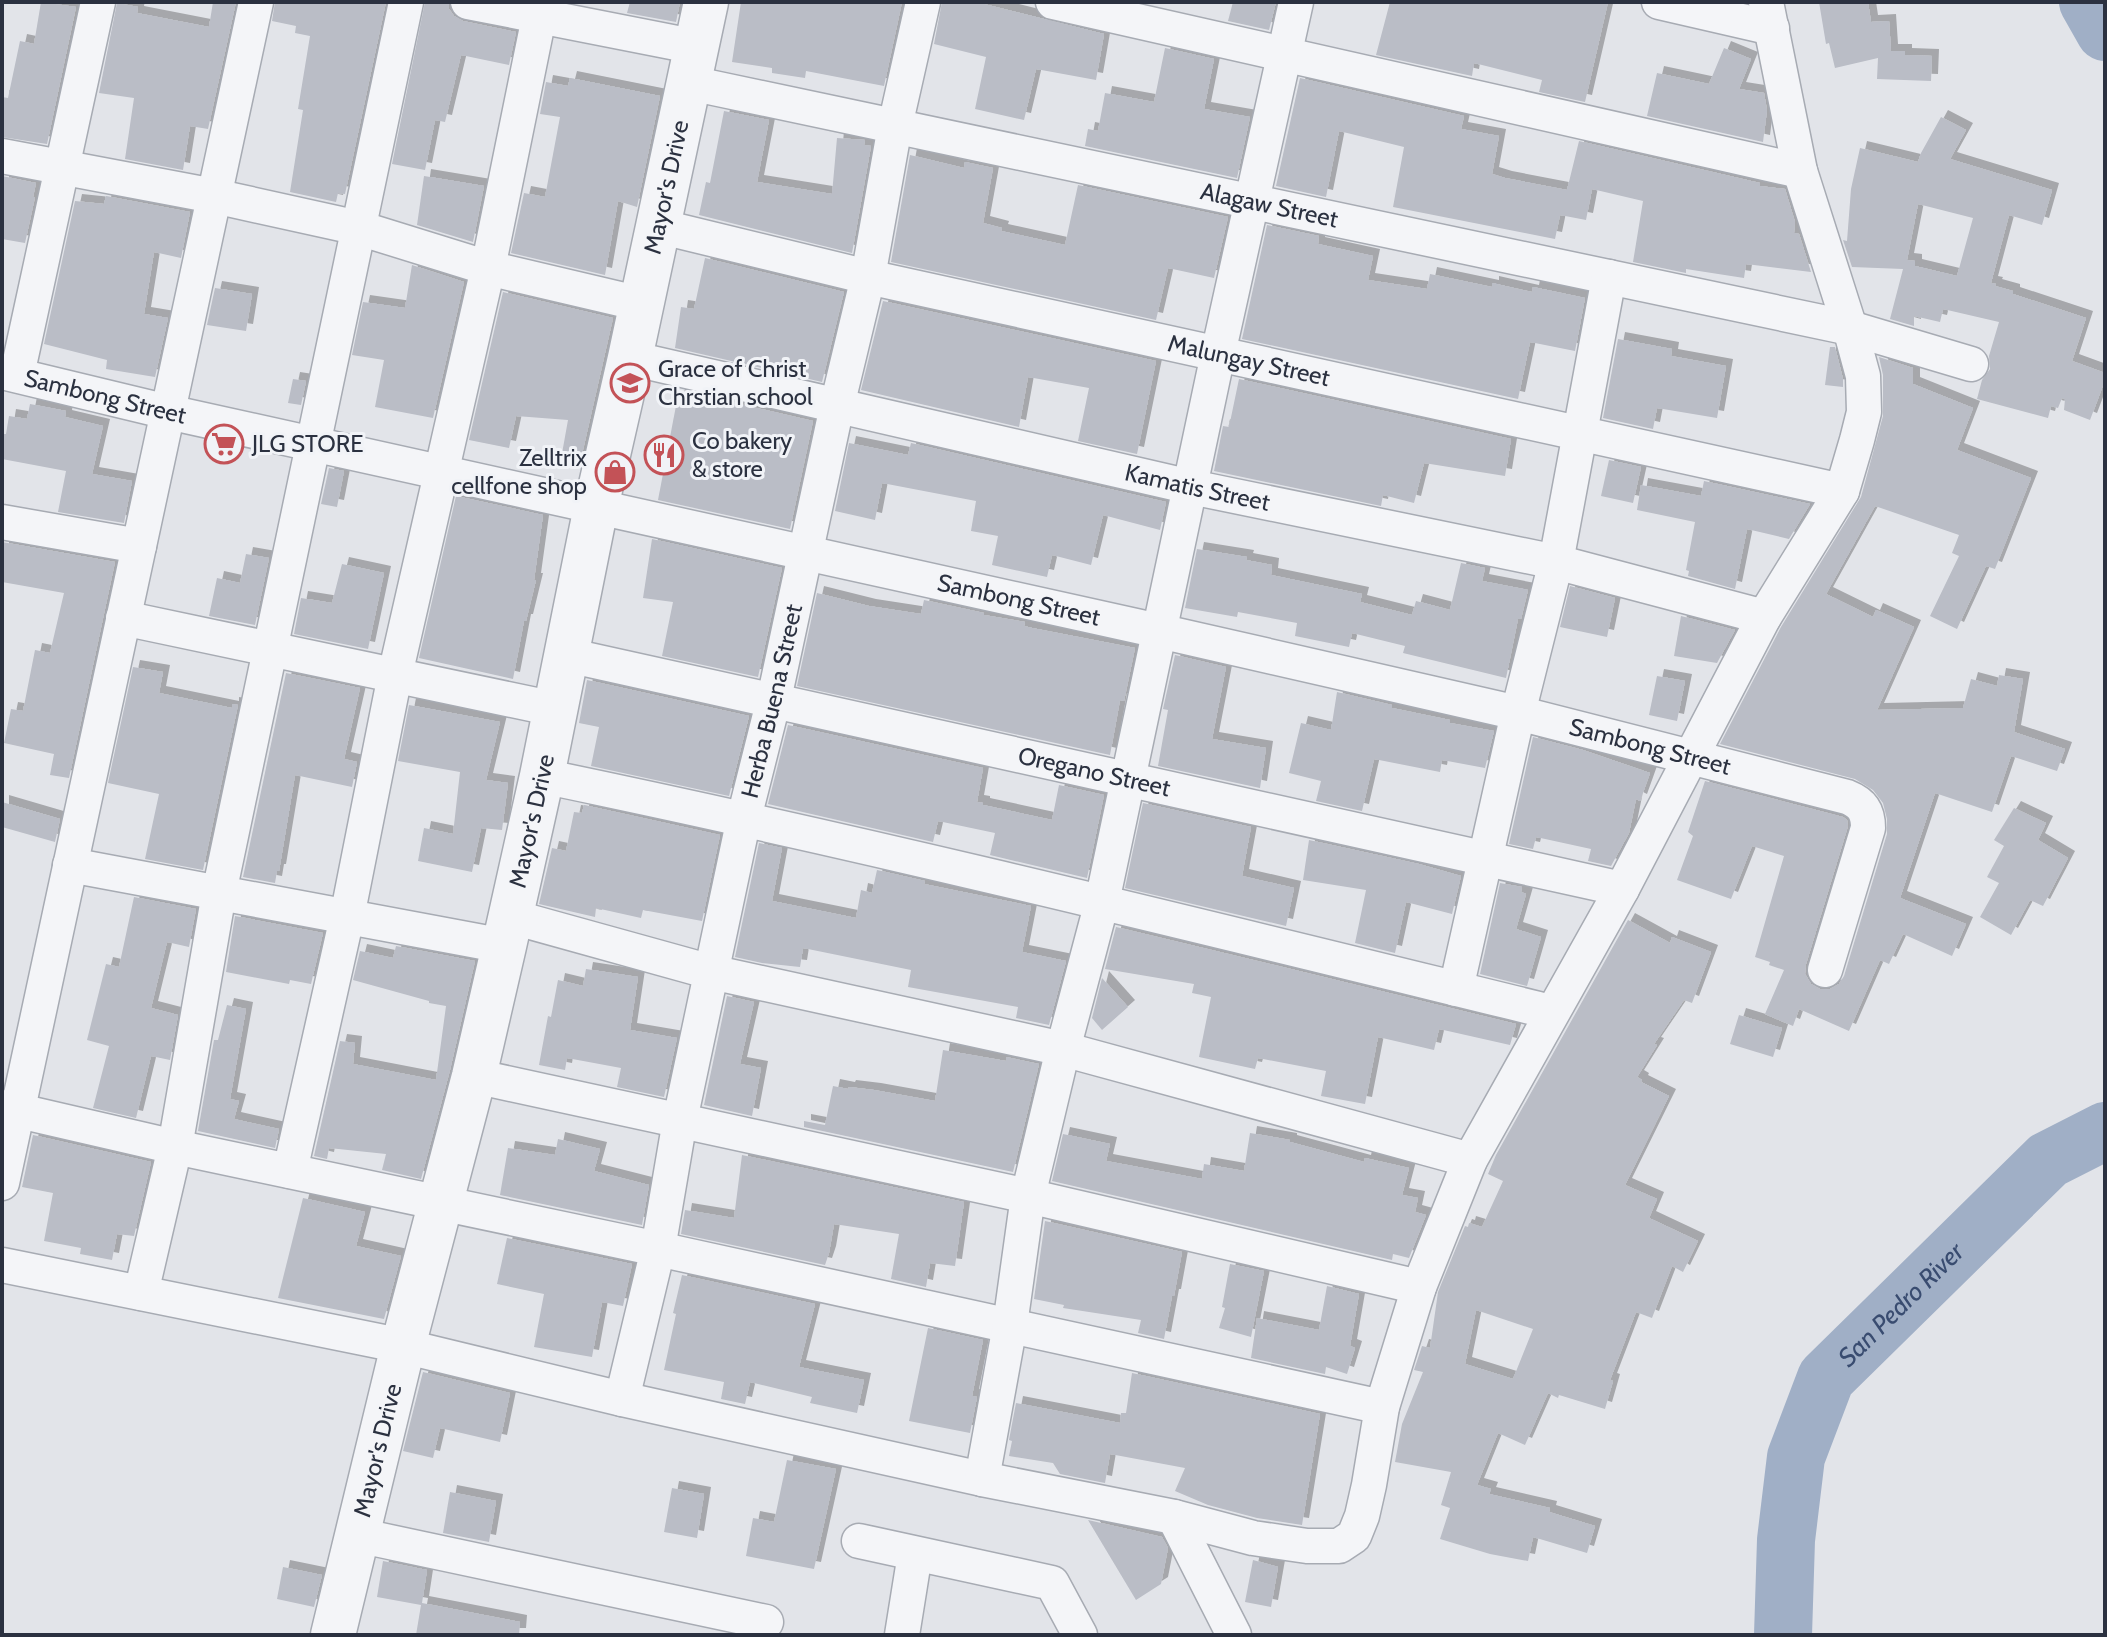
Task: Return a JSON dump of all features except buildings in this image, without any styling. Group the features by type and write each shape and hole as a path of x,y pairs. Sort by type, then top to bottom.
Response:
{"street":[{"path":"10,373 62,167 98,2"},
{"path":"2,1183 10,1109 70,865 256,2"},
{"path":"141,1293 175,1147 219,893 406,2"},
{"name":"Alagaw Street","path":"468,2 541,9 694,65 895,126 1850,328 1971,364"},
{"name":"Mayor's Drive","path":"333,1635 403,1346 474,1076 542,776 596,507 706,2"},
{"name":"Herba Buena Street","path":"622,1399 658,1249 680,1120 744,818 774,699 868,277 895,126 923,2"},
{"path":"1053,2 1800,171"},
{"path":"982,1479 1010,1325 1028,1196 1102,902 1296,2"},
{"path":"2,1265 403,1346 622,1399 982,1479 1174,1517 1253,1538 1307,1546 1339,1546 1354,1536 1362,1516 1382,1407 1419,1287 1470,1160 1622,889 1764,617 1842,491 1864,412 1863,376 1800,171 1769,15 1659,2"},
{"path":"290,1171 347,917 395,675 488,268 541,9"},
{"path":"2,156 214,196 359,228 488,268 641,304"},
{"name":"Malungay Street","path":"658,226 868,277 1842,491"},
{"path":"1456,989 1518,713 1556,562 1609,277"},
{"name":"Kamatis Street","path":"630,358 1191,487 1556,562 1764,617"},
{"name":"Sambong Street","path":"10,373 168,412 1518,713 1847,797 1864,808 1868,828 1825,970"},
{"path":"2,522 139,546"},
{"path":"123,618 555,709"},
{"name":"Oregano Street","path":"567,655 1622,889"},
{"path":"542,776 744,818 1551,1012"},
{"path":"70,865 347,917 507,931 711,972 1063,1049 1470,1160"},
{"path":"474,1076 1028,1196 1419,1287"},
{"path":"10,1109 1382,1407"},
{"path":"1174,1517 1234,1635"},
{"path":"357,1535 766,1622"},
{"path":"859,1541 1052,1583 1080,1635"},
{"path":"902,1635 915,1554"}],"waterway":[{"name":"San Pedro River","path":"2088,2 2105,32"},
{"name":"San Pedro River","path":"1783,1635 1786,1540 1796,1457 1826,1378 2048,1160 2105,1131"}],"place":[{"name":"Grace of Christ Chrstian school","path":"630,383"},
{"name":"JLG STORE","path":"224,444"},
{"name":"Co bakery & store","path":"664,455"},
{"name":"Zelltrix cellfone shop","path":"615,472"}]}
